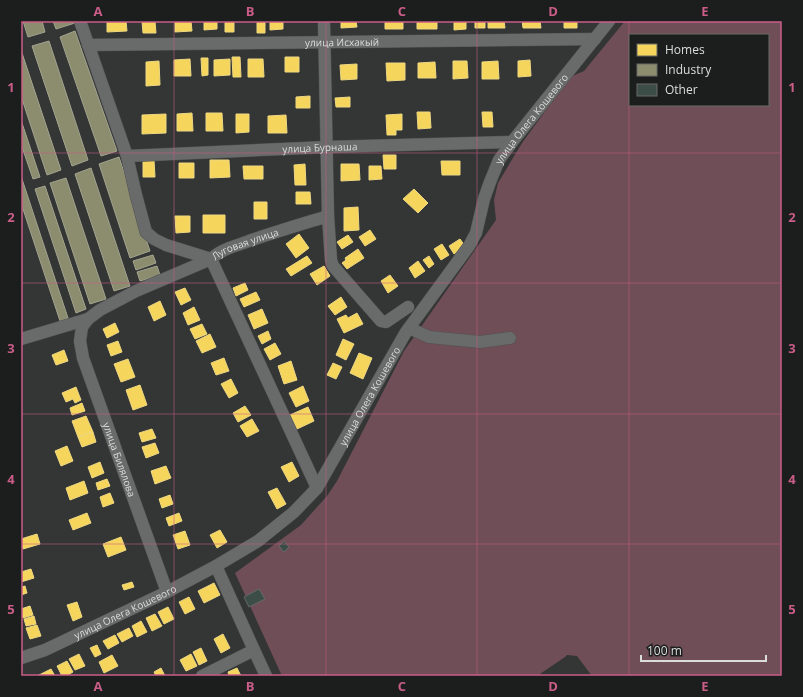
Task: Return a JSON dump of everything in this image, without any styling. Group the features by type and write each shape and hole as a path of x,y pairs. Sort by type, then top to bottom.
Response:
{"street":[{"path":"80,21 127,156 146,232 166,246 211,259"},
{"path":"324,21 328,216 331,260 333,266 381,321 386,322 408,307"},
{"name":"улица Олега Кошевого","path":"21,658 45,650 167,592 216,566 258,541 294,512 317,488 406,332 469,246 476,233 484,199 499,160 609,21"},
{"name":"улица Исхакый","path":"88,45 595,39"},
{"name":"улица Бурнаша","path":"127,156 327,147 512,142"},
{"name":"Луговая улица","path":"317,488 211,259 228,248 328,216"},
{"path":"21,338 85,323 100,310 136,292 211,259"},
{"name":"улица Билялова","path":"85,323 80,341 83,358 167,592"},
{"path":"410,328 429,337 480,342 510,338"},
{"path":"216,566 266,676"},
{"path":"202,676 254,650"}],"shaded area":[{"path":"625,21 782,21 782,676 592,676 577,656 567,655 537,676 282,676 235,573 301,525 327,496 337,481 404,351 496,220 494,200 498,183 522,143 570,77 584,71"}],"building: Homes":[{"path":"107,21 126,21 127,31 107,32"},
{"path":"142,21 155,21 156,33 143,33"},
{"path":"175,21 191,21 192,31 175,32"},
{"path":"204,21 217,21 217,29 204,30"},
{"path":"225,21 234,21 234,32 225,32"},
{"path":"257,21 265,21 265,33 257,33"},
{"path":"270,21 283,21 283,29 270,30"},
{"path":"341,21 356,21 357,27 341,28"},
{"path":"385,21 403,21 403,29 385,29"},
{"path":"417,21 437,21 437,29 417,29"},
{"path":"454,21 471,21 466,22 466,29 454,30"},
{"path":"475,21 485,21 485,28 475,28"},
{"path":"488,21 504,21 505,28 488,28"},
{"path":"522,21 540,21 541,28 523,28"},
{"path":"564,21 577,21 577,28 564,28"},
{"path":"232,57 240,57 241,77 233,77"},
{"path":"285,57 299,57 299,72 285,72"},
{"path":"201,58 208,58 208,75 202,76"},
{"path":"190,59 191,76 174,76 174,60"},
{"path":"230,59 230,75 214,76 214,60"},
{"path":"248,59 263,59 264,77 248,77"},
{"path":"530,60 531,76 518,77 518,61"},
{"path":"159,61 160,85 146,86 146,62"},
{"path":"453,61 467,61 468,78 453,79"},
{"path":"498,61 499,79 482,79 482,62"},
{"path":"435,62 436,78 418,78 418,63"},
{"path":"386,63 405,63 405,80 387,81"},
{"path":"357,64 357,79 341,80 340,65"},
{"path":"310,96 310,108 296,108 296,97"},
{"path":"350,97 350,107 336,107 335,98"},
{"path":"417,112 430,112 431,128 418,129"},
{"path":"482,112 492,112 493,127 483,127"},
{"path":"192,113 193,131 177,131 177,114"},
{"path":"206,113 222,113 223,131 206,131"},
{"path":"166,114 166,133 142,134 142,115"},
{"path":"236,114 249,114 249,132 236,133"},
{"path":"402,114 402,130 396,130 396,135 387,135 386,115"},
{"path":"286,115 287,133 268,133 268,116"},
{"path":"383,155 396,155 396,169 384,169"},
{"path":"143,160 154,160 155,177 143,177"},
{"path":"210,160 229,160 230,177 210,178"},
{"path":"441,161 460,161 460,175 442,175"},
{"path":"179,163 194,163 194,178 179,178"},
{"path":"305,164 306,185 295,185 294,165"},
{"path":"341,164 359,164 360,180 341,181"},
{"path":"243,166 263,166 263,179 244,179"},
{"path":"369,166 381,166 382,179 369,180"},
{"path":"414,189 428,203 418,213 403,199"},
{"path":"296,192 310,192 311,204 296,204"},
{"path":"254,202 267,202 267,219 254,219"},
{"path":"358,207 359,230 344,231 344,208"},
{"path":"203,215 225,215 225,233 203,233"},
{"path":"175,216 190,216 190,232 176,233"},
{"path":"370,230 376,239 365,246 359,237"},
{"path":"299,234 309,248 296,258 286,244"},
{"path":"348,235 353,242 342,249 337,242"},
{"path":"460,239 465,246 454,254 449,246"},
{"path":"442,244 449,255 441,260 434,249"},
{"path":"358,249 364,258 347,269 342,263 346,260 345,258"},
{"path":"307,256 312,263 291,276 286,269"},
{"path":"429,256 434,264 429,268 423,260"},
{"path":"418,261 425,271 415,278 409,268"},
{"path":"324,266 330,276 317,285 310,274"},
{"path":"390,275 398,286 388,293 381,281"},
{"path":"245,283 248,290 236,296 233,288"},
{"path":"185,288 191,300 181,305 175,292"},
{"path":"256,292 260,300 244,307 240,299"},
{"path":"341,297 347,307 335,315 328,306"},
{"path":"160,301 166,315 154,321 148,307"},
{"path":"194,307 200,320 188,325 183,313"},
{"path":"262,309 268,323 254,329 248,315"},
{"path":"357,313 363,324 344,333 337,319 346,315 348,318"},
{"path":"115,323 119,332 107,338 103,329"},
{"path":"202,324 207,334 195,339 190,329"},
{"path":"268,331 271,339 262,344 258,336"},
{"path":"210,334 216,347 202,353 196,341"},
{"path":"343,339 354,344 346,360 336,355"},
{"path":"118,341 122,352 111,356 107,345"},
{"path":"275,343 281,354 270,360 264,349"},
{"path":"64,350 68,361 56,365 52,355"},
{"path":"359,353 372,358 363,379 350,373"},
{"path":"224,358 229,371 216,375 211,363"},
{"path":"128,359 135,377 121,382 114,364"},
{"path":"291,361 297,380 284,384 278,366"},
{"path":"333,363 342,367 336,379 327,375"},
{"path":"231,379 238,393 229,398 221,384"},
{"path":"140,385 147,405 133,410 126,390"},
{"path":"303,386 309,401 296,407 289,393"},
{"path":"76,387 81,400 75,403 73,399 66,402 62,393"},
{"path":"82,403 85,411 72,415 70,408"},
{"path":"245,406 251,415 238,422 233,413"},
{"path":"308,407 314,421 297,429 290,415"},
{"path":"86,416 93,432 78,437 72,421"},
{"path":"252,419 259,431 247,437 240,426"},
{"path":"152,429 156,438 142,442 139,433"},
{"path":"93,432 96,442 82,447 78,437"},
{"path":"155,443 159,453 146,458 142,447"},
{"path":"67,446 73,461 61,466 55,451"},
{"path":"100,462 104,473 92,478 88,467"},
{"path":"292,462 299,476 289,482 281,467"},
{"path":"166,466 171,478 155,484 151,471"},
{"path":"107,479 110,486 98,490 96,483"},
{"path":"84,481 88,493 70,500 66,488"},
{"path":"277,488 286,504 277,509 268,492"},
{"path":"110,493 114,503 103,507 100,497"},
{"path":"170,495 173,504 162,508 159,499"},
{"path":"87,513 91,523 73,530 69,520"},
{"path":"179,513 182,521 169,526 166,518"},
{"path":"220,530 227,542 217,548 210,535"},
{"path":"185,531 190,545 178,549 173,535"},
{"path":"37,534 40,544 23,549 21,539"},
{"path":"121,537 126,550 108,557 103,544"},
{"path":"31,569 34,578 21,582 21,572"},
{"path":"132,582 134,587 124,590 122,585"},
{"path":"214,583 220,595 204,603 198,591"},
{"path":"25,586 27,593 21,595 21,587"},
{"path":"189,597 195,609 185,614 179,602"},
{"path":"77,602 82,617 73,621 67,605"},
{"path":"30,606 33,615 23,618 21,609"},
{"path":"168,607 174,619 164,624 158,612"},
{"path":"155,614 162,626 152,631 146,618"},
{"path":"34,616 36,624 26,626 24,619"},
{"path":"141,621 147,632 137,637 132,626"},
{"path":"37,625 41,636 30,639 26,628"},
{"path":"129,628 133,636 122,642 117,634"},
{"path":"223,634 230,648 221,653 214,639"},
{"path":"115,635 119,643 108,649 103,641"},
{"path":"97,645 101,654 95,657 90,648"},
{"path":"201,648 207,661 199,665 193,652"},
{"path":"79,654 85,666 75,670 69,659"},
{"path":"191,654 197,666 186,671 180,660"},
{"path":"112,655 118,666 104,673 99,662"},
{"path":"67,661 73,672 66,676 62,676 57,666"},
{"path":"161,668 165,676 156,676 154,672"},
{"path":"237,668 241,676 229,676 228,672"},
{"path":"51,669 55,676 37,676"}],"building: Industry":[{"path":"23,21 42,21 45,32 28,37"},
{"path":"53,21 74,21 75,23 56,29"},
{"path":"75,31 117,151 101,156 60,37"},
{"path":"49,41 88,160 72,166 32,46"},
{"path":"21,50 61,170 47,175 21,96"},
{"path":"21,120 40,177 33,179 21,144"},
{"path":"119,157 150,251 130,258 99,164"},
{"path":"91,168 130,286 114,291 75,174"},
{"path":"21,176 68,318 60,321 21,203"},
{"path":"66,178 106,299 90,304 50,183"},
{"path":"45,186 86,309 76,313 35,189"},
{"path":"153,255 156,263 136,270 133,261"},
{"path":"157,266 160,275 140,281 137,272"}],"building: Other":[{"path":"284,541 289,547 284,552 279,546"},
{"path":"259,589 265,599 249,607 244,597"}]}
